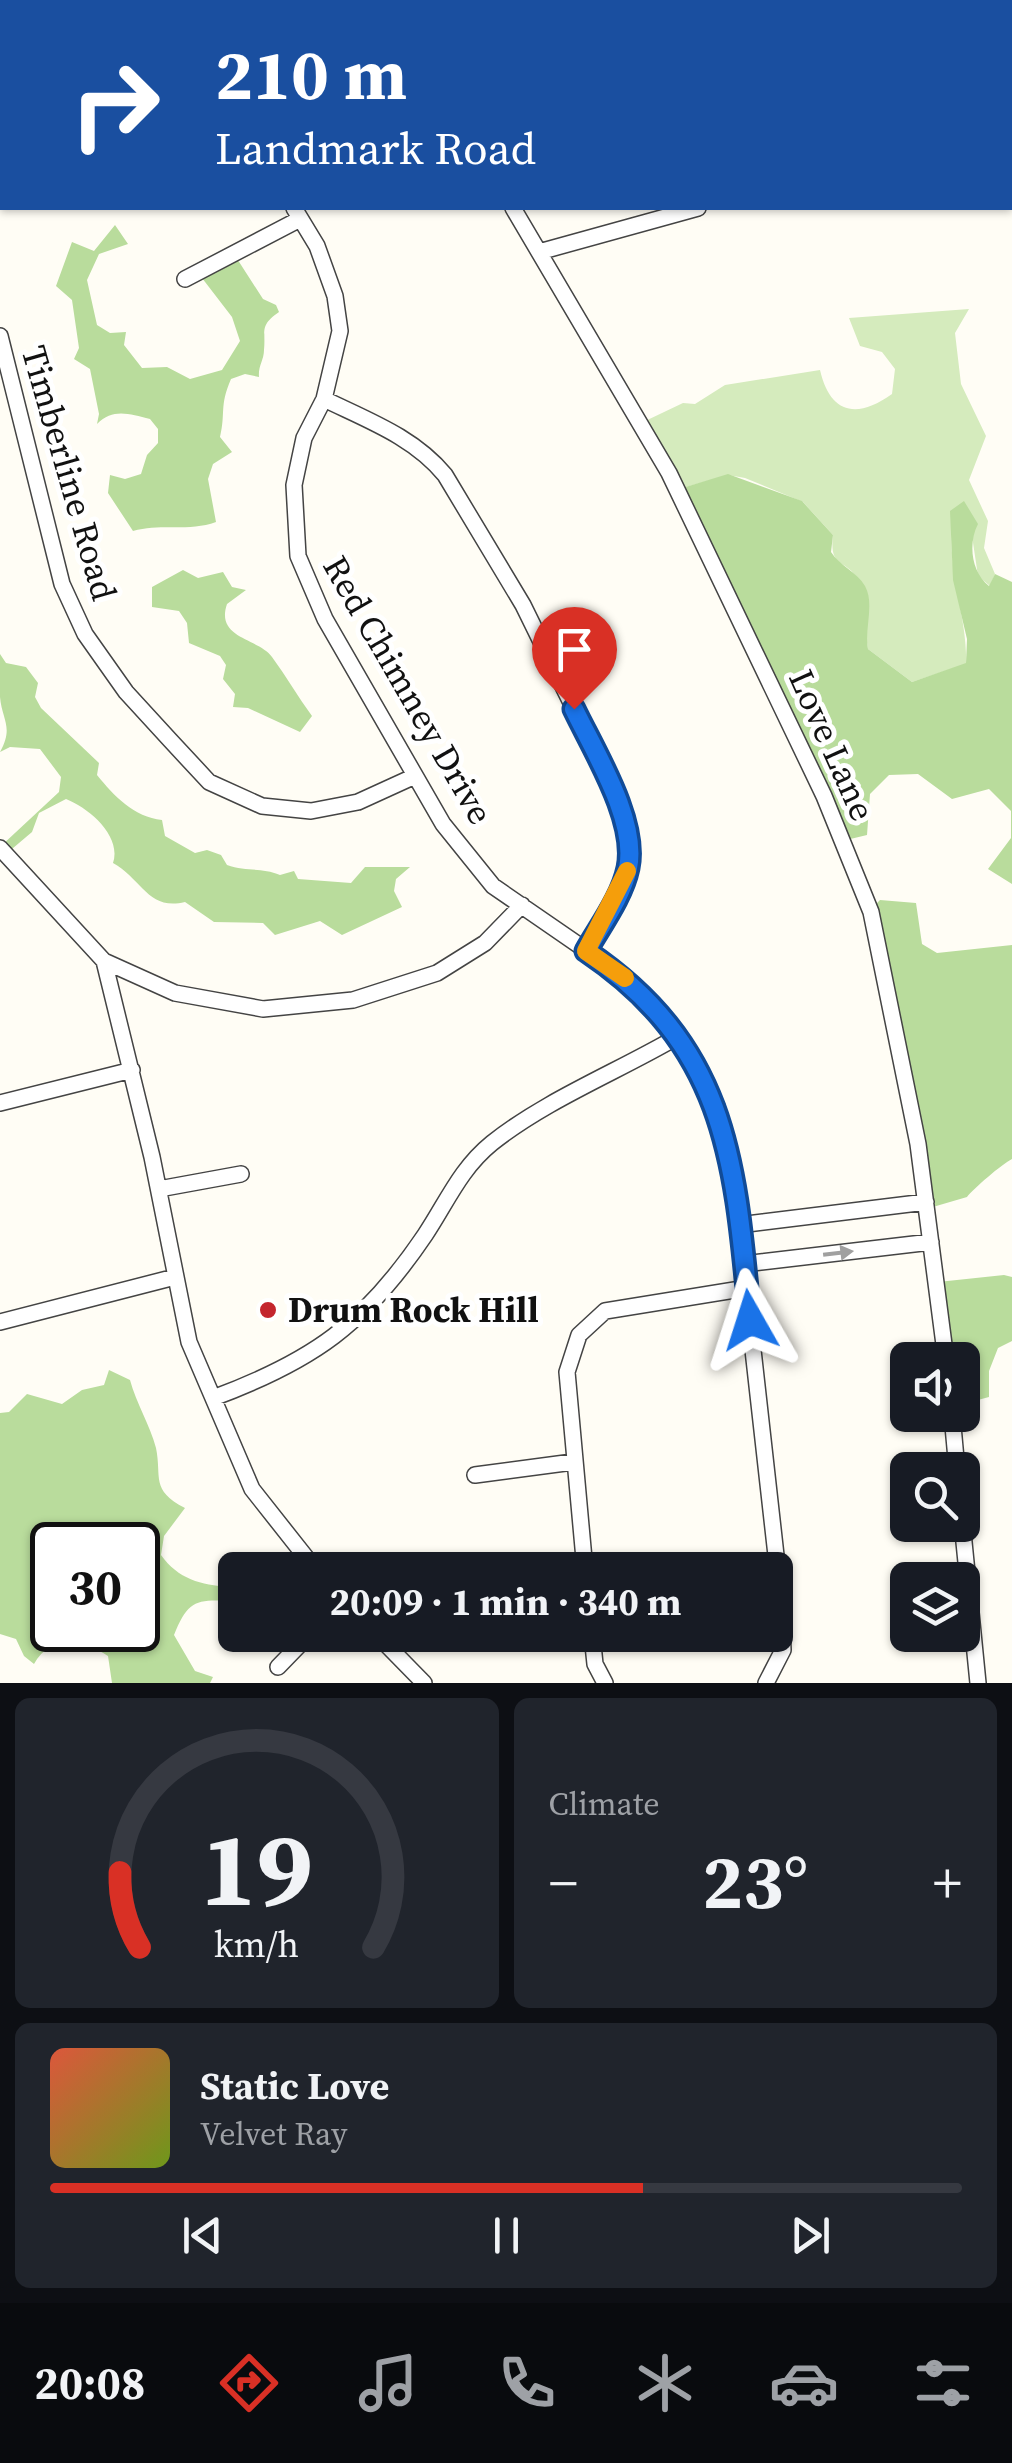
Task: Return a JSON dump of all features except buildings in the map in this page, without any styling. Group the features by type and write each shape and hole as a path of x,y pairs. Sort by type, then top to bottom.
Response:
{"street":[{"name":"Love Lane","path":"514,210 670,473 748,630 871,912 926,1202 944,1342"},
{"path":"539,252 691,210"},
{"path":"185,279 297,213"},
{"name":"Red Chimney Drive","path":"297,213 317,246 335,296 340,331 324,399 304,438 294,485 298,556 325,619 443,824 494,886 624,977 677,1037 717,1107 740,1225 782,1633 783,1650 766,1683"},
{"name":"Timberline Road","path":"0,336 62,584 85,634 126,692 209,782 262,806 311,811 358,802 415,776"},
{"path":"324,399 397,434 430,457 445,475 523,605 608,778 630,840 628,870 586,951"},
{"path":"0,848 104,961 175,993 263,1009 353,1000 437,973 485,943 522,905"},
{"path":"104,961 159,1189 188,1342 252,1489 302,1552"},
{"path":"213,1398 276,1375 337,1336 386,1292 460,1174 493,1142 677,1037"},
{"path":"0,1102 132,1070"},
{"path":"159,1189 241,1174"},
{"path":"740,1225 926,1202"},
{"path":"744,1264 932,1242"},
{"path":"0,1322 175,1277"},
{"path":"583,1552 567,1372 580,1335 605,1311 746,1288"},
{"path":"474,1475 574,1462"},
{"path":"964,1542 978,1683"},
{"path":"278,1667 293,1652"},
{"path":"394,1652 424,1683"},
{"path":"594,1652 605,1683"}],"green space":[{"path":"115,225 128,244 99,254 87,280 97,325 110,333 126,332 124,345 142,368 167,367 190,379 222,370 240,341 232,317 202,278 234,254 263,299 276,305 279,312 265,329 259,377 245,374 231,379 227,389 220,437 232,452 213,464 208,479 216,522 133,531 108,493 110,475 125,479 141,474 147,455 158,443 158,429 150,419 122,414 97,424 99,414 90,369 74,359 79,348 72,300 56,286 72,242 94,251"},
{"path":"969,309 955,333 961,384 986,436 969,480 988,521 984,548 995,574 990,586 978,576 972,536 953,522 952,558 966,664 912,682 868,649 862,588 853,572 833,553 833,535 803,502 728,475 679,489 641,423 683,403 695,404 725,385 820,370 830,396 838,403 846,408 867,407 892,394 895,369 882,352 860,346 849,318"},
{"path":"728,474 802,501 833,535 831,552 862,581 868,593 868,649 912,682 966,663 967,639 953,580 950,511 964,501 978,524 972,548 978,573 989,586 995,574 1012,582 1012,884 988,869 1011,838 1011,811 989,789 952,799 918,774 889,775 870,794 867,835 842,841 679,489"},
{"path":"183,570 198,578 223,572 232,587 246,590 227,604 227,624 272,657 312,716 300,732 248,708 233,707 235,694 223,679 226,665 220,656 189,643 187,623 179,611 152,607 152,587"},
{"path":"0,654 6,663 26,667 38,683 35,697 41,708 99,763 97,775 118,798 142,815 162,820 165,836 195,853 207,850 221,855 227,865 280,875 294,871 298,879 351,883 365,867 410,867 396,879 394,891 402,907 342,935 320,921 275,935 263,923 214,922 185,902 162,902 146,892 113,863 113,843 101,824 66,799 39,813 32,832 6,854 1,846 59,792 61,777 40,749 10,747 0,752 7,730 0,697"},
{"path":"880,900 916,903 922,944 937,953 1012,945 1012,1159 967,1197 926,1209 870,910"},
{"path":"1012,1277 1012,1341 998,1348 989,1371 989,1397 980,1399 980,1342 943,1342 938,1282"},
{"path":"109,1370 130,1380 156,1448 162,1489 185,1508 164,1536 161,1555 191,1579 218,1586 218,1601 189,1608 174,1635 195,1671 213,1677 210,1683 112,1683 108,1656 101,1652 160,1652 160,1522 30,1522 30,1652 44,1652 34,1664 24,1656 16,1639 0,1634 0,1413 9,1412 27,1394 62,1404 82,1390 104,1385"}],"slow traffic":[{"path":"625,978 586,951 627,871"}],"place":[{"name":"Drum Rock Hill","path":"268,1310"}],"route":[{"path":"574,709 608,778 630,840 628,870 586,951 624,977 669,1024 717,1107 740,1225 750,1320"}]}
